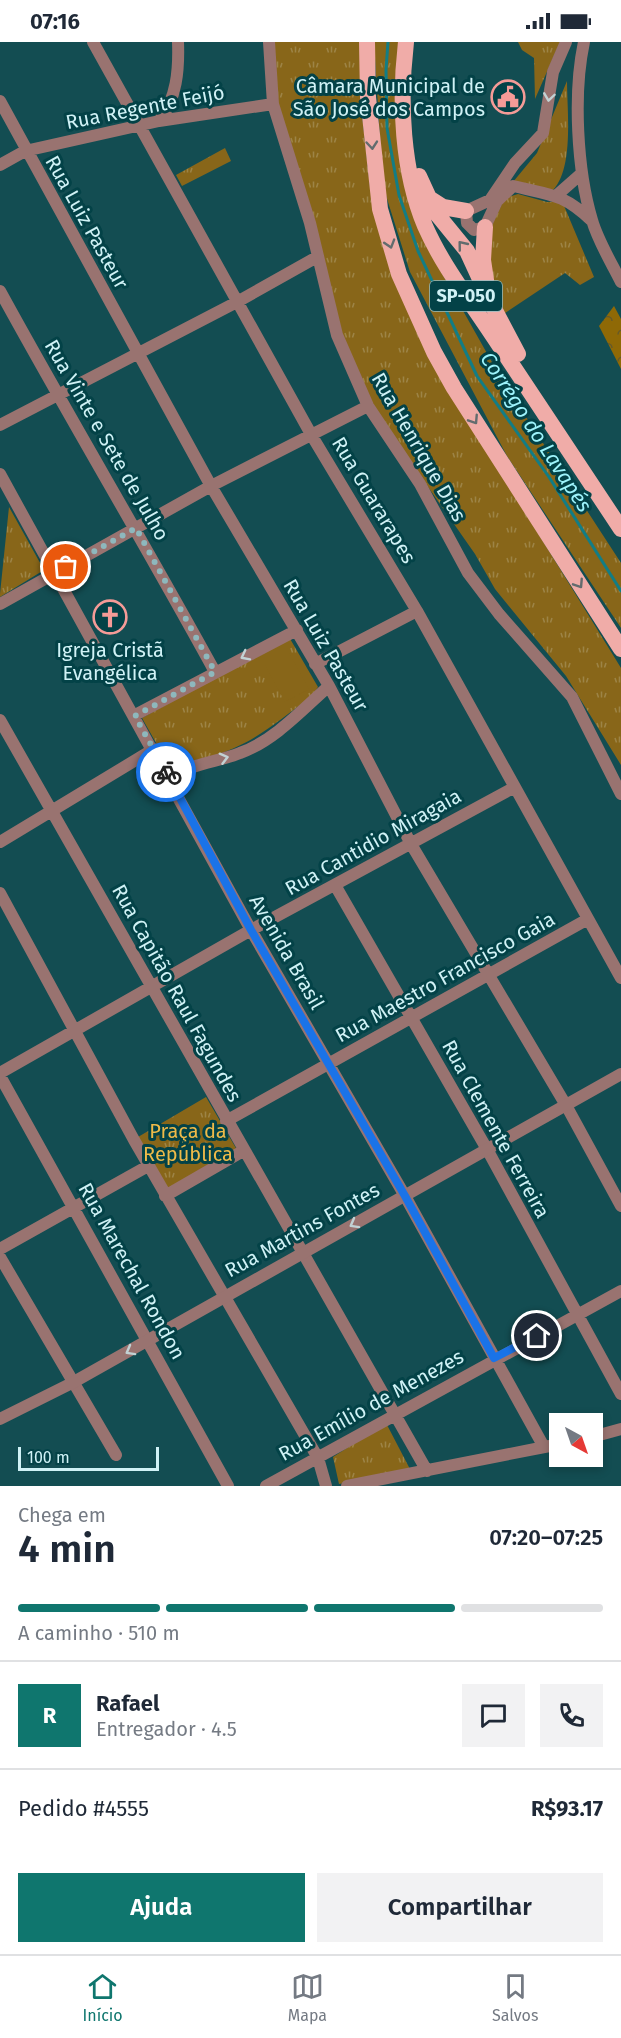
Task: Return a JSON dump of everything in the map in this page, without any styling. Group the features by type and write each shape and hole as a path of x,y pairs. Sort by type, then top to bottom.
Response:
{"highway":[{"name":"SP-050","path":"406,42 403,68 407,152 412,187 426,226 455,281 621,529"},
{"name":"SP-050","path":"367,43 368,97 376,188 399,274 434,352 454,388 621,649"},
{"path":"407,152 436,213 467,251 490,301 546,403 554,427"},
{"path":"429,198 443,207 466,211"},
{"path":"485,227 483,260 490,301"}],"street":[{"name":"Rua Guararapes","path":"93,42 312,436 417,612 621,978"},
{"path":"159,121 167,110 177,80 178,42"},
{"name":"Rua Henrique Dias","path":"269,42 273,104 310,223 337,335 368,406 420,484 468,573 499,614 572,697 621,794"},
{"path":"581,57 577,48 567,42 553,72 543,133 515,163 490,200 466,211 466,220 471,228 485,227 496,201 513,186 557,195 580,209 592,221"},
{"path":"584,42 581,57 579,143 582,174 592,221 621,282"},
{"name":"Rua Luiz Pasteur","path":"0,101 25,151 211,486 329,686 411,844 567,1107 621,1206"},
{"name":"Rua Regente Feijó","path":"0,165 25,151 140,125 273,104"},
{"path":"557,195 582,174"},
{"path":"0,425 237,302 317,257"},
{"name":"Rua Vinte e Sete de Julho","path":"0,291 57,395 136,528 215,672"},
{"path":"0,604 211,486 368,406"},
{"path":"0,490 1,475"},
{"name":"Avenida Brasil","path":"1,475 154,749 251,930 405,1196 544,1447"},
{"path":"315,664 417,612"},
{"path":"135,716 297,630"},
{"path":"171,780 190,767 241,753 264,740 329,686"},
{"name":"Rua Capitão Raul Fagundes","path":"0,720 427,1471"},
{"path":"0,842 52,813 154,749"},
{"name":"Rua Cantidio Miragaia","path":"0,1075 251,930 514,787"},
{"name":"Rua Clemente Ferreira","path":"335,885 488,1151 621,1394"},
{"path":"0,892 148,1166 318,1458 327,1486"},
{"name":"Rua Maestro Francisco Gaia","path":"226,1121 588,919"},
{"name":"Rua Martins Fontes","path":"0,1419 148,1341 225,1295 567,1107 621,1074"},
{"name":"Rua Marechal Rondon","path":"0,1075 228,1486"},
{"path":"165,1196 243,1151"},
{"path":"0,1249 148,1166"},
{"path":"0,1257 116,1455"},
{"name":"Rua Emílio de Menezes","path":"266,1486 494,1358 621,1291"},
{"path":"603,1434 621,1429"},
{"path":"347,1486 549,1446"}],"green space":[{"path":"273,42 360,42 360,97 370,187 398,276 491,457 621,668 621,765 566,676 495,589 475,554 370,404 340,334 275,102"},
{"path":"374,42 400,42 399,122 435,261 502,380 621,563 621,628 507,456 410,272 383,186"},
{"path":"518,42 560,42 535,99 534,58 522,50"},
{"path":"567,81 567,154 560,180 553,190 513,182 537,153"},
{"path":"225,148 231,161 182,186 176,175"},
{"path":"518,194 547,202 562,201 594,277 580,285 565,273 502,315 492,285 489,261 491,229 505,198"},
{"path":"614,306 621,319 621,369 599,326"},
{"path":"9,507 44,570 0,597 0,594"},
{"path":"289,637 318,687 312,696 262,733 230,750 192,761 168,764 142,718"},
{"path":"289,653 309,689 285,702 265,665"},
{"name":"Praça da República","path":"206,1097 237,1150 167,1190 138,1137"},
{"path":"386,1423 411,1471 339,1484 333,1457"}],"waterway":[{"name":"Corrégo do Lavapés","path":"388,42 387,128 399,195 418,251 477,376 549,477 621,591"}],"way so far":[{"path":"66,567 136,528 215,672 135,716 166,772"}],"place":[{"name":"Câmara Municipal de São José dos Campos","path":"508,97"},
{"name":"Igreja Cristã Evangélica","path":"110,617"}],"route":[{"path":"166,772 251,930 405,1196 494,1358 537,1336"}]}
